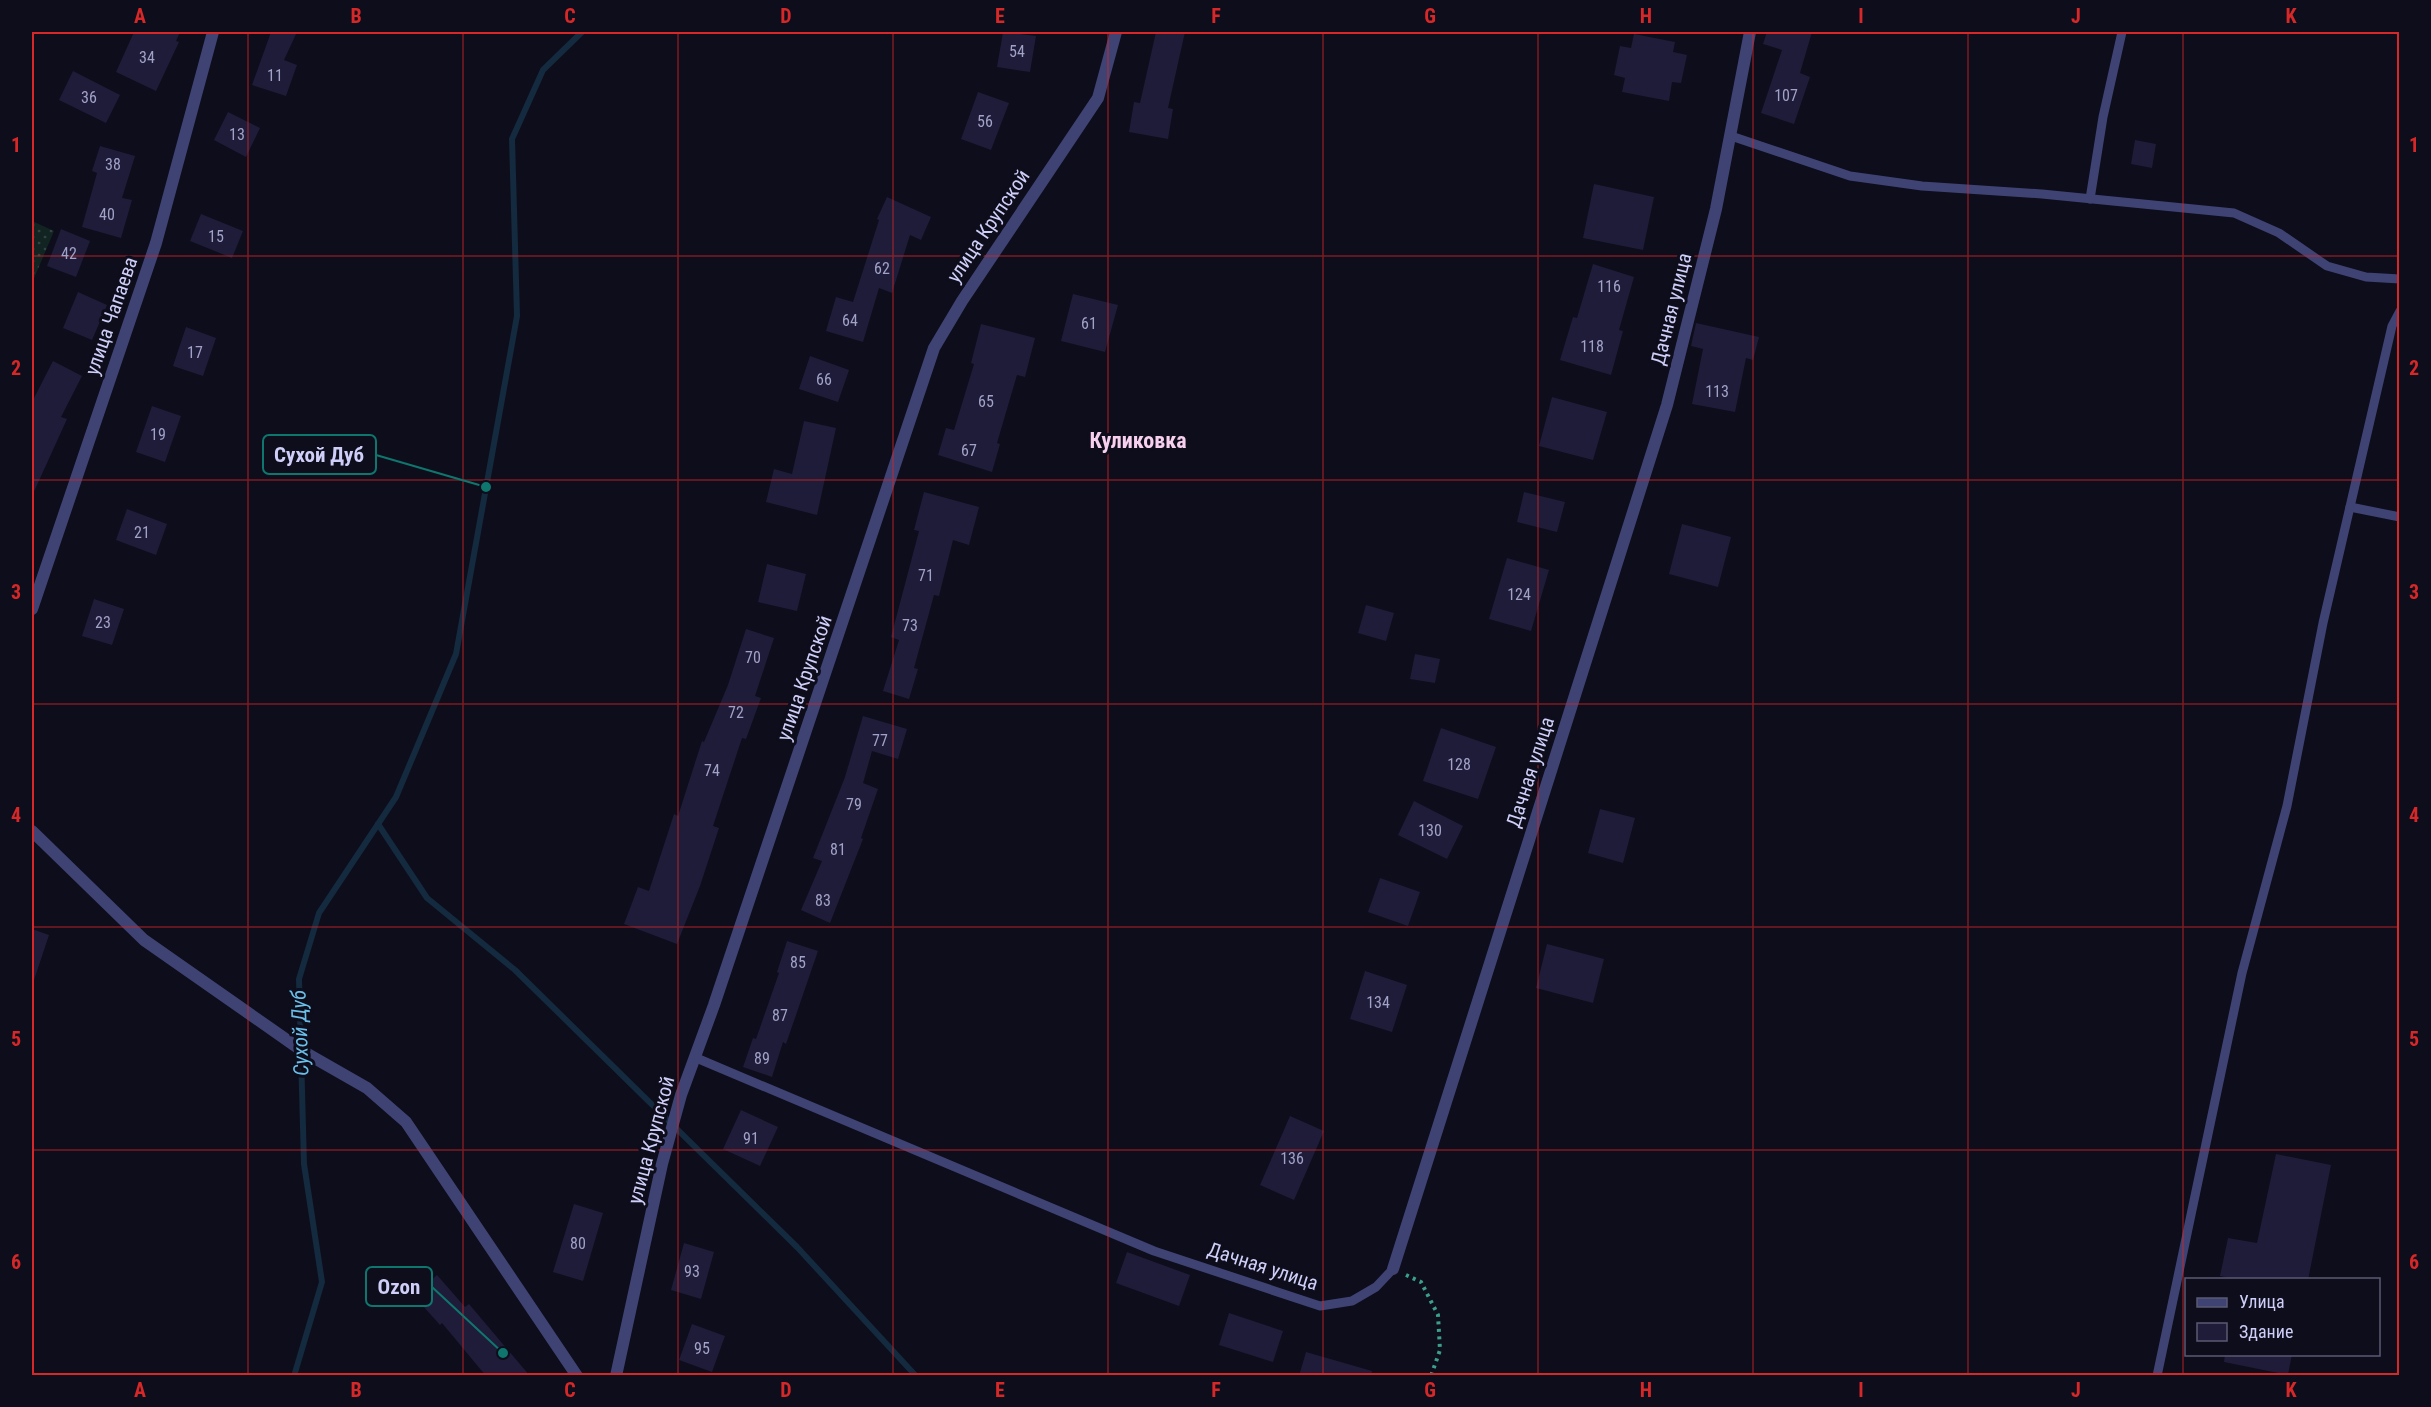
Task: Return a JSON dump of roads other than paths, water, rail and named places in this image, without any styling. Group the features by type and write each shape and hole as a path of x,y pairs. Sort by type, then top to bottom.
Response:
{"street":[{"name":"улица Чапаева","path":"32,609 156,243 213,32"},
{"name":"улица Крупской","path":"616,1376 662,1164 681,1095 873,535 934,348 962,301 1098,98 1116,32"},
{"name":"Дачная улица","path":"1393,1269 1667,405 1716,209 1750,32"},
{"path":"32,831 144,940 304,1052 368,1088 406,1122 577,1376"}],"lane":[{"path":"2090,199 2103,117 2122,32"},
{"path":"1731,136 1850,176 1922,186 2234,213 2279,233 2327,266 2366,277 2400,279"},
{"path":"2157,1376 2242,973 2286,806 2323,623 2392,326 2400,311"},
{"path":"2350,507 2400,517"},
{"name":"Дачная улица","path":"694,1057 1154,1251 1320,1306 1352,1301 1376,1287 1393,1269"}],"waterway":[{"name":"Сухой Дуб","path":"294,1376 322,1282 304,1164 299,979 319,913 396,797 456,654 517,316 512,139 543,70 582,32"},
{"path":"378,824 427,898 515,970 797,1247 916,1376"}],"place":[{"name":"Сухой Дуб","path":"486,487"},
{"name":"Ozon","path":"503,1353"}],"district":[{"name":"Куликовка","path":"1138,440"}]}
